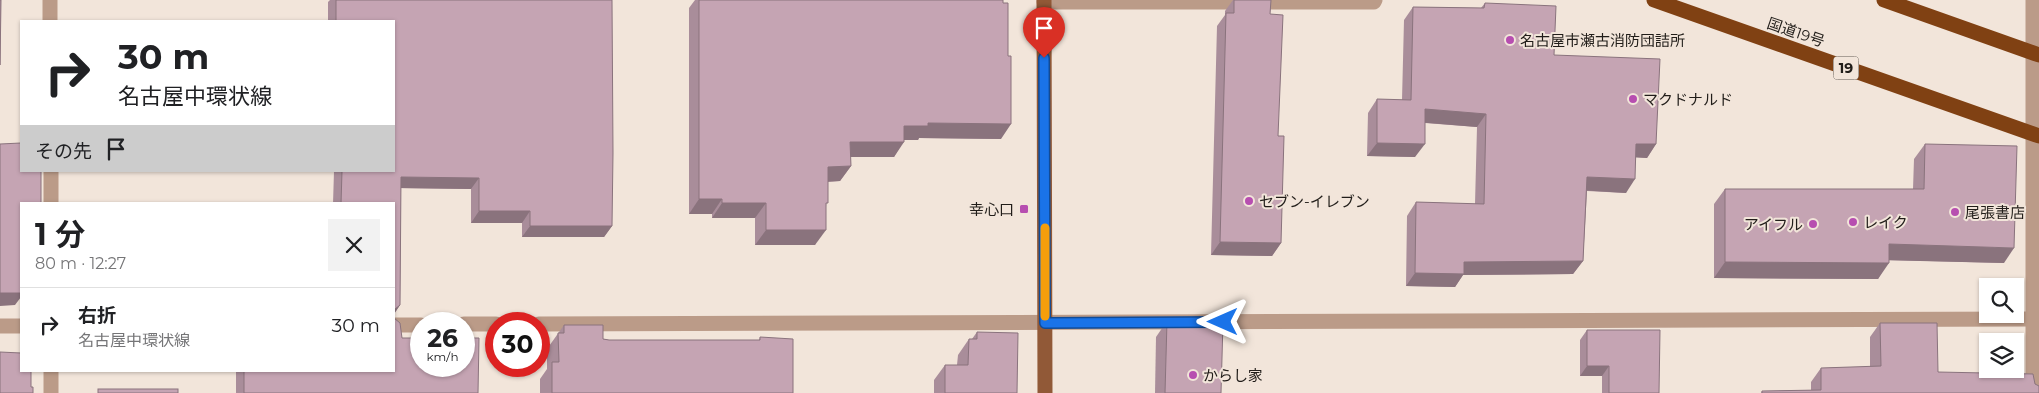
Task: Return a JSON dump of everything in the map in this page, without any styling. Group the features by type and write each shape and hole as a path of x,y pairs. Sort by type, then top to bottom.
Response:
{"highway":[{"name":"国道19号","path":"1654,0 2036,135"},
{"path":"1884,0 2036,53"}],"main road":[{"path":"1044,1 1045,393"}],"street":[{"path":"50,0 50,20"},
{"path":"1044,1 1374,2 1375,0"},
{"path":"2033,0 2036,53 2036,318 2033,393"},
{"path":"50,172 51,202"},
{"path":"550,324 2036,318"},
{"path":"395,325 410,324"},
{"path":"0,326 20,326"},
{"path":"51,372 51,393"}],"building":[{"path":"0,0 1,0 0,65"},
{"path":"336,0 612,0 612,226 530,226 530,211 479,211 479,178 401,177 400,305 395,309 395,202 341,202 342,172 395,172 395,20 336,20"},
{"path":"699,0 1003,0 1003,3 1008,3 1008,56 1011,56 1011,124 928,123 928,126 904,126 904,142 850,142 851,166 828,167 826,230 766,230 766,203 722,203 722,199 699,199"},
{"path":"1234,0 1271,0 1270,14 1283,15 1278,136 1284,136 1281,243 1220,242 1226,13 1234,13"},
{"path":"1485,3 1556,6 1554,55 1660,59 1656,144 1636,144 1635,179 1587,177 1583,261 1464,262 1464,274 1415,273 1416,202 1484,204 1486,114 1425,109 1425,144 1377,143 1377,99 1411,100 1413,7 1484,8"},
{"path":"20,143 20,172 41,172 41,202 20,202 20,293 0,293 0,144"},
{"path":"1925,144 2017,146 2014,248 1889,244 1889,263 1725,262 1725,189 1924,189"},
{"path":"395,319 400,323 402,338 410,338 410,377 475,377 475,338 479,338 478,393 244,393 244,372 395,372"},
{"path":"1167,321 1223,322 1221,393 1165,393"},
{"path":"1880,323 1937,323 1938,372 1979,373 1979,378 2024,378 2024,374 2033,374 2035,384 2039,386 2039,393 1762,393 1762,391 1821,390 1821,368 1881,366"},
{"path":"564,325 603,325 603,339 609,340 760,340 760,337 793,339 793,393 552,393 552,362 559,362 558,333 564,333"},
{"path":"1587,330 1660,330 1659,393 1609,393 1609,366 1587,366"},
{"path":"977,332 1018,333 1017,393 945,393 945,365 968,365 969,339 977,339"},
{"path":"0,352 20,353 20,372 31,372 33,393 0,393"},
{"path":"98,389 178,389 178,393 98,393"}],"slow traffic":[{"path":"1045,228 1045,316"}],"place":[{"name":"名古屋市瀬古消防団詰所","path":"1510,40"},
{"name":"マクドナルド","path":"1633,99"},
{"name":"セブン-イレブン","path":"1249,201"},
{"name":"幸心口","path":"1024,209"},
{"name":"尾張書店","path":"1955,212"},
{"name":"レイク","path":"1853,222"},
{"name":"アイフル","path":"1813,224"},
{"name":"からし家","path":"1193,375"}],"route":[{"path":"1044,58 1045,323 1223,322"}]}
